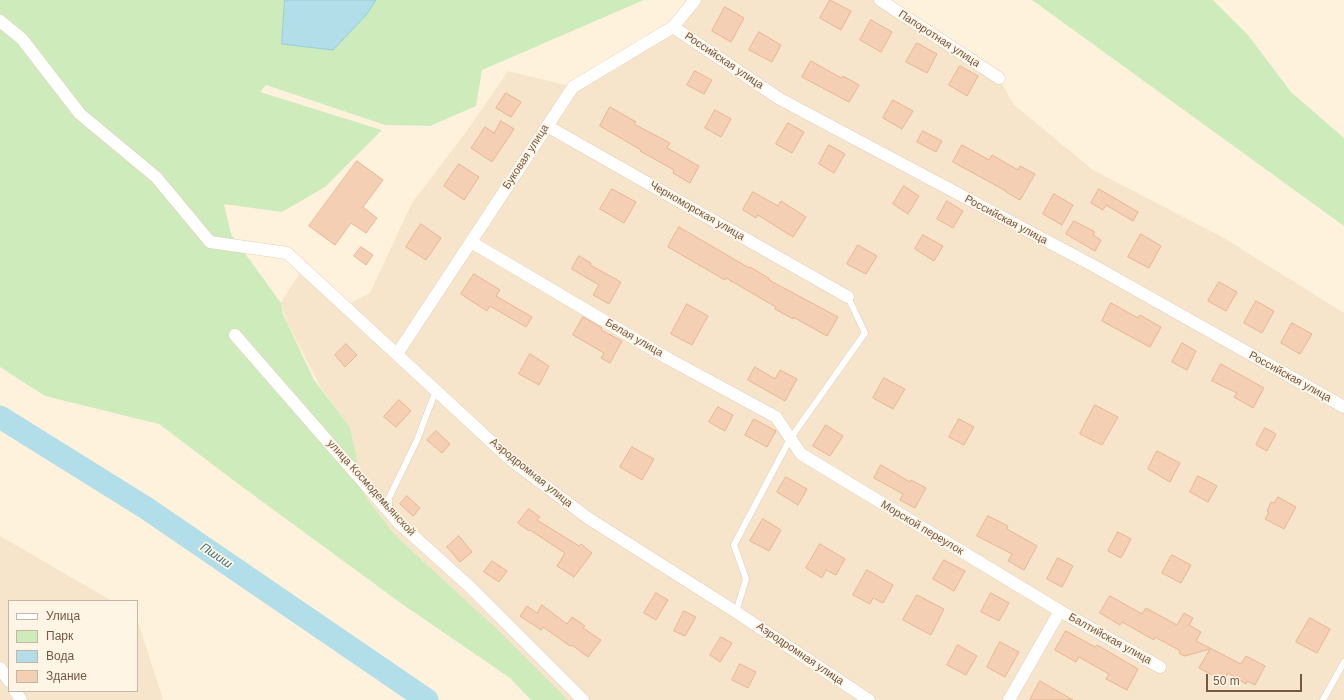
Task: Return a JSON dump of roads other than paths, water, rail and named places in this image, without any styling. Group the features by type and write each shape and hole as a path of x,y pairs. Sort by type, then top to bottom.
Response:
{"street":[{"name":"Буковая улица","path":"397,354 573,86 673,26 695,0"},
{"name":"Папоротная улица","path":"880,0 998,78"},
{"name":"Аэродромная улица","path":"0,21 22,39 80,114 156,177 210,242 288,253 511,460 588,518 736,612 869,700"},
{"name":"Российская улица","path":"673,26 780,100 1094,266 1344,407"},
{"name":"Черноморская улица","path":"547,126 848,298"},
{"name":"Белая улица","path":"471,242 669,358 776,416 790,439"},
{"name":"улица Космодемьянской","path":"235,335 399,522 474,591 584,700"},
{"name":"Морской переулок","path":"790,439 801,454 1060,611"},
{"name":"Балтийская улица","path":"1060,611 1160,667"},
{"path":"1009,700 1060,611"},
{"path":"0,668 8,680"}],"lane":[{"path":"736,612 746,579 734,545 790,439 865,333 848,298"},
{"path":"390,511 389,498 417,440 436,390"},
{"path":"1324,700 1344,662"}],"water":[{"path":"285,0 376,0 367,14 333,50 282,44"}],"waterway":[{"name":"Пшиш","path":"0,417 146,508 427,700"}]}
